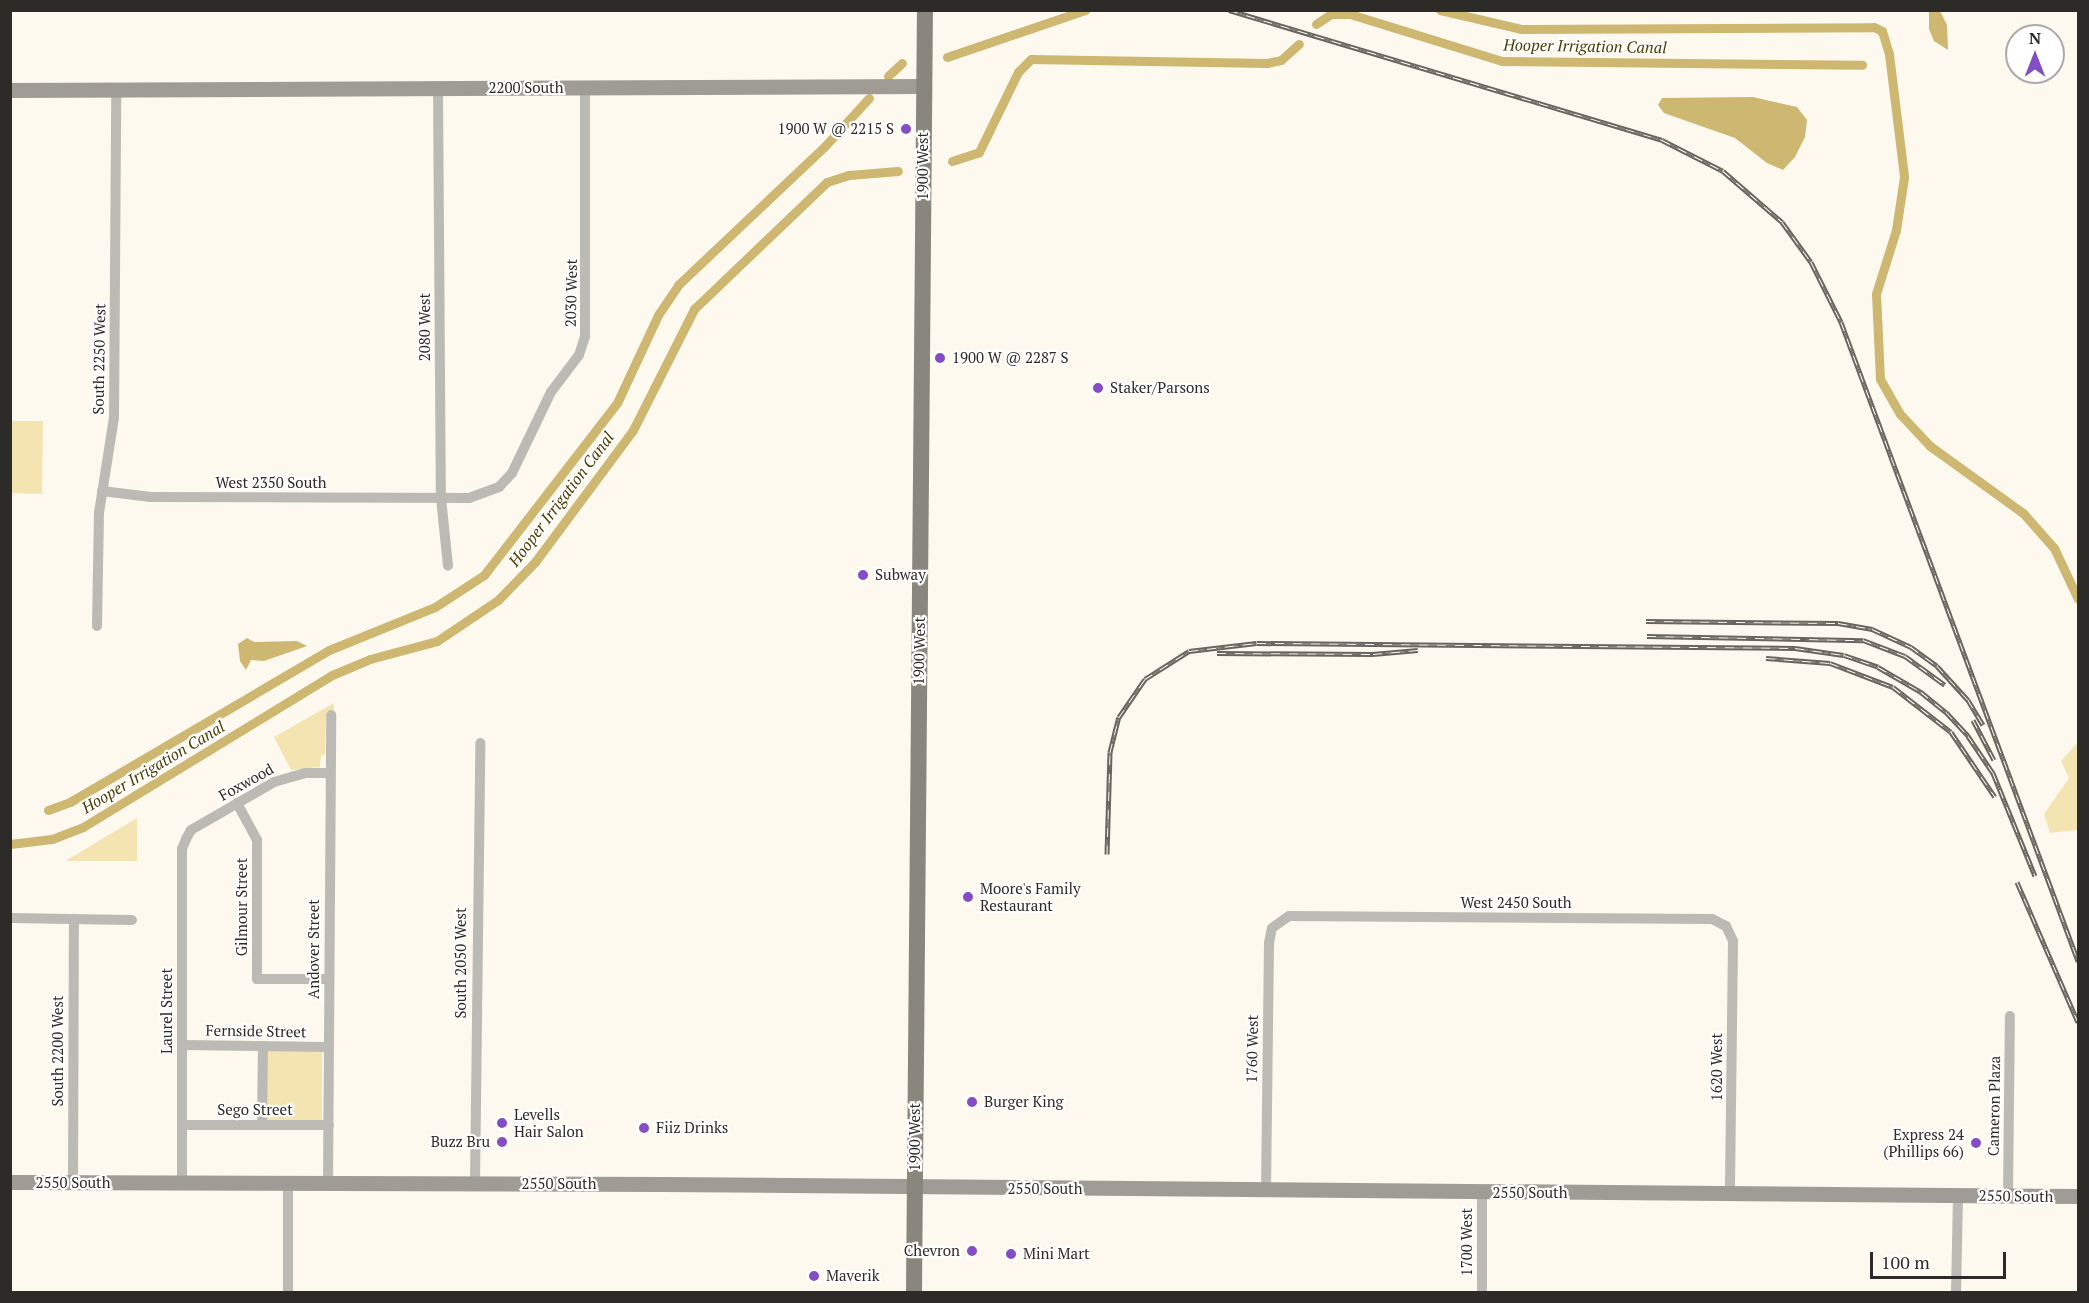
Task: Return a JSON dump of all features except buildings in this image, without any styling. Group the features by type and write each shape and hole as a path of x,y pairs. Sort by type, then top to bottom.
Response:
{"main road":[{"name":"1900 West","path":"914,1293 925,10"}],"street":[{"name":"2200 South","path":"10,90 924,86"},
{"name":"2080 West","path":"438,88 441,498 448,566"},
{"name":"2030 West","path":"441,498 469,498 499,488 512,473 551,392 579,355 587,309 585,88"},
{"name":"South 2250 West","path":"97,626 102,491 114,417 122,90"},
{"name":"West 2350 South","path":"102,491 151,497 441,498"},
{"name":"Andover Street","path":"328,1183 331,715"},
{"name":"South 2050 West","path":"475,1183 480,743"},
{"name":"Foxwood","path":"186,839 191,830 291,776 330,773"},
{"name":"Gilmour Street","path":"237,804 257,840 257,980 329,979"},
{"name":"Laurel Street","path":"182,1183 182,849 186,839"},
{"name":"West 2450 South","path":"1289,916 1712,919 1726,926 1733,941"},
{"name":"1760 West","path":"1266,1190 1269,943 1272,928 1289,916"},
{"path":"10,918 132,920"},
{"name":"South 2200 West","path":"73,1183 74,919"},
{"name":"1620 West","path":"1730,1194 1733,941"},
{"name":"Cameron Plaza","path":"2008,1196 2010,1016"},
{"name":"Fernside Street","path":"182,1045 329,1047"},
{"path":"262,1125 263,1046"},
{"name":"Sego Street","path":"182,1125 328,1125"},
{"name":"2550 South","path":"10,1182 475,1183 2079,1197"},
{"path":"288,1183 288,1293"},
{"name":"1700 West","path":"1482,1192 1482,1293"},
{"path":"1956,1293 1958,1195"}],"shaded area":[{"path":"1929,11 1940,11 1947,25 1948,50 1934,41 1929,29"},
{"path":"1753,97 1797,107 1807,120 1805,137 1795,157 1783,170 1767,163 1735,138 1664,113 1658,105 1662,98"},
{"path":"10,421 43,421 42,494 11,493"},
{"path":"247,638 254,642 297,641 307,646 264,661 251,660 246,670 240,661 238,644"},
{"path":"334,703 334,711 326,715 325,755 321,755 320,767 291,770 274,737"},
{"path":"2078,742 2078,830 2050,833 2044,814 2069,778 2061,761"},
{"path":"137,818 137,861 67,861 67,860"},
{"path":"265,1050 322,1050 322,1120 266,1120"}],"waterway":[{"path":"947,57 1085,10"},
{"path":"1440,10 1521,29 1874,27 1882,31 1889,54 1904,177 1896,230 1876,294 1880,379 1900,414 1930,446 2023,513 2054,548 2078,599"},
{"name":"Hooper Irrigation Canal","path":"1316,24 1331,14 1350,14 1502,61 1862,65"},
{"name":"Hooper Irrigation Canal","path":"952,161 979,152 1018,72 1031,59 1267,63 1281,60 1299,44"},
{"path":"888,76 902,63"},
{"path":"48,810 70,802 329,650 435,607 484,575 617,403 658,315 678,285 825,146 869,98"},
{"name":"Hooper Irrigation Canal","path":"10,844 52,839 83,827 332,675 370,659 437,641 498,600 535,562 633,430 694,309 827,182 849,175 898,171"}],"railway":[{"path":"1229,10 1662,140 1723,171 1782,222 1811,262 1841,322 2078,961"},
{"path":"1646,621 1838,623 1872,629 1911,647 1937,666 1968,700 1983,725"},
{"path":"1647,636 1863,640 1905,656 1945,685"},
{"path":"1107,854 1110,752 1119,717 1145,679 1189,651 1257,643 1795,648 1844,655 1878,667 1921,692 1946,712 1968,736 1993,773 2035,876"},
{"path":"1217,653 1373,654 1418,650"},
{"path":"1766,658 1830,663 1893,687 1951,732 1995,797"},
{"path":"1973,720 1994,760"},
{"path":"2017,882 2078,1022"}],"place":[{"name":"1900 W @ 2215 S","path":"906,129"},
{"name":"1900 W @ 2287 S","path":"940,358"},
{"name":"Staker/Parsons","path":"1098,388"},
{"name":"Subway","path":"863,575"},
{"name":"Moore's Family Restaurant","path":"968,897"},
{"name":"Burger King","path":"972,1102"},
{"name":"Levells Hair Salon","path":"502,1123"},
{"name":"Fiiz Drinks","path":"644,1128"},
{"name":"Buzz Bru","path":"502,1142"},
{"name":"Express 24 (Phillips 66)","path":"1976,1143"},
{"name":"Chevron","path":"972,1251"},
{"name":"Mini Mart","path":"1011,1254"},
{"name":"Maverik","path":"814,1276"}]}
